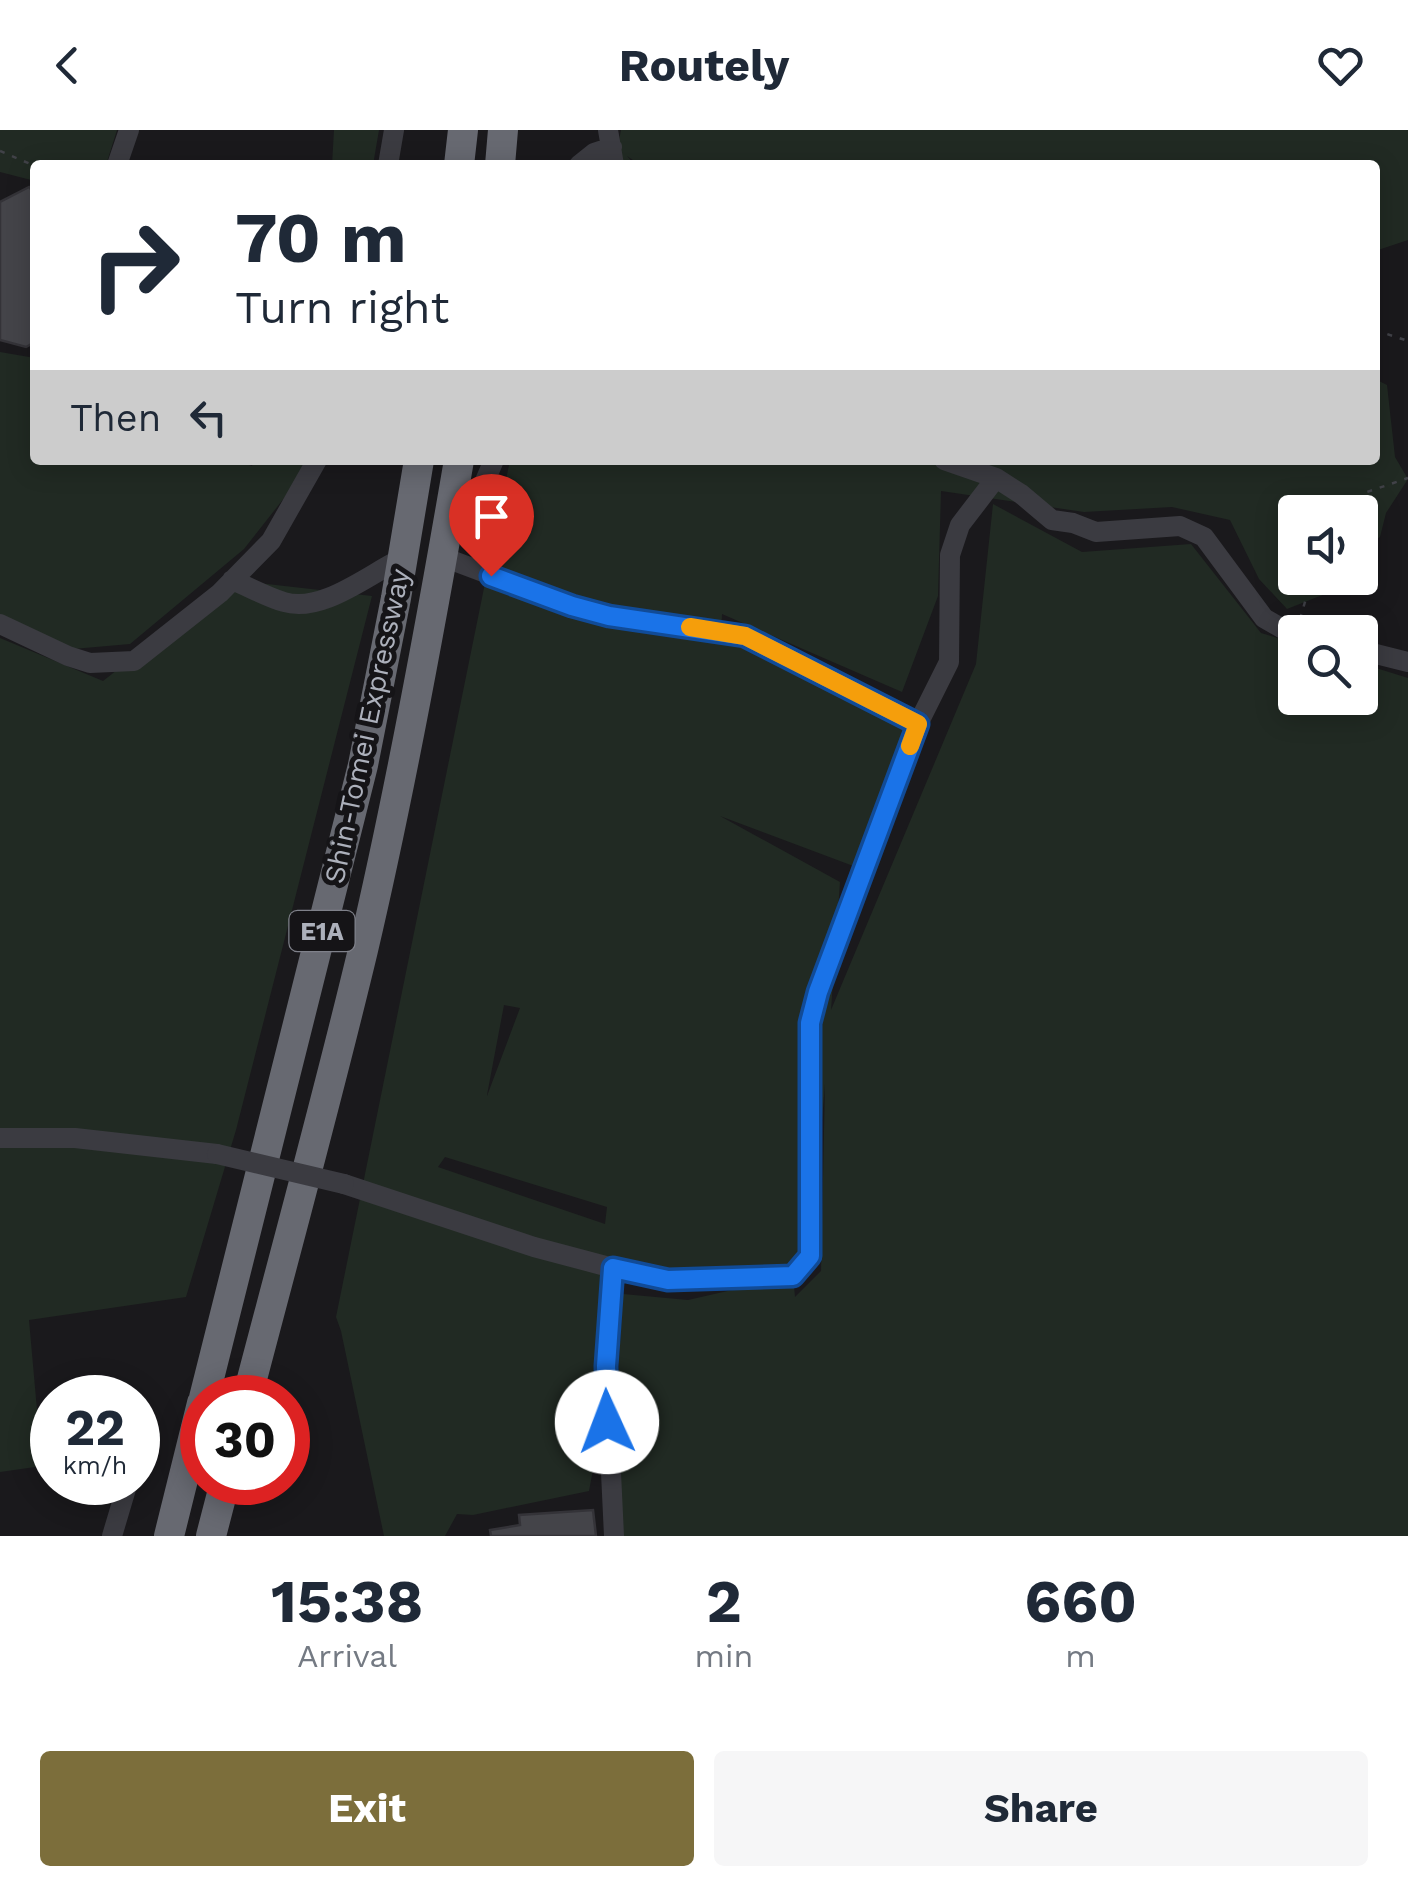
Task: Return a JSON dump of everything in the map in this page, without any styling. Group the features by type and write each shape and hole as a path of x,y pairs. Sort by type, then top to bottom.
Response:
{"highway":[{"path":"460,160 463,130"},
{"path":"500,160 503,130"},
{"name":"Shin-Tomei Expressway","path":"209,1375 363,765 418,465"},
{"name":"Shin-Tomei Expressway","path":"253,1375 363,951 406,750 459,465"},
{"name":"Shin-Tomei Expressway","path":"169,1536 180,1492"},
{"path":"211,1536 219,1505"}],"street":[{"path":"119,160 129,130"},
{"path":"389,160 394,130"},
{"path":"586,160 612,147"},
{"path":"0,624 90,663 134,661 220,594 270,541 314,465"},
{"path":"473,528 492,465"},
{"path":"958,465 996,478 1052,520 1096,532 1180,526 1204,537 1264,618 1278,625"},
{"path":"0,1138 76,1138 217,1154 344,1184 534,1247 668,1280 793,1276 810,1256 810,1023 818,992 918,724 949,662 950,555 960,526 996,478"},
{"path":"450,560 609,616 745,636 918,724"},
{"path":"232,580 286,603 308,605 362,582 395,562"},
{"path":"1378,654 1408,662"},
{"path":"613,1268 606,1366 614,1536"},
{"path":"112,1536 121,1505"}],"path":[{"path":"0,151 30,164"},
{"path":"1380,332 1408,340"},
{"path":"1365,495 1408,478"}],"shaded area":[{"path":"0,130 117,130 108,160 30,160 30,180 0,172"},
{"path":"334,130 379,130 374,160 332,160"},
{"path":"621,130 1408,130 1408,240 1380,249 1380,160 633,160 627,156 631,160 615,160"},
{"path":"0,352 30,357 30,465 310,465 244,549 130,644 73,649 0,614"},
{"path":"1380,382 1387,385 1395,457 1408,479 1386,513 1378,538 1378,495 1278,495 1278,595 1322,595 1287,609 1259,579 1230,520 1172,507 1084,512 941,491 938,596 902,692 722,614 721,636 918,724 864,870 720,816 840,882 831,1010 976,664 993,504 1082,552 1191,544 1261,633 1278,638 1278,715 1378,715 1378,669 1408,678 1408,1536 619,1536 618,1376 623,1294 688,1300 793,1276 795,1297 821,1271 825,1084 811,1256 772,1277 668,1280 602,1261 605,1287 599,1438 589,1491 473,1515 457,1514 445,1536 384,1536 336,1317 509,465 1380,465","holes":["504,1005 520,1008 487,1096","445,1157 607,1207 605,1224 438,1167"]},
{"path":"232,580 372,596 236,1130 186,1297 29,1320 34,1375 30,1375 30,1468 0,1472 0,638 103,681"}],"building":[{"path":"30,188 30,345 26,347 0,340 0,202"},
{"path":"593,1510 596,1536 491,1536 490,1530 520,1525 519,1515"}],"slow traffic":[{"path":"690,627 745,636 918,724 910,746"}],"route":[{"path":"491,576 609,616 745,636 918,724 818,992 810,1023 810,1256 793,1276 668,1280 613,1268 606,1366 607,1422"}]}
